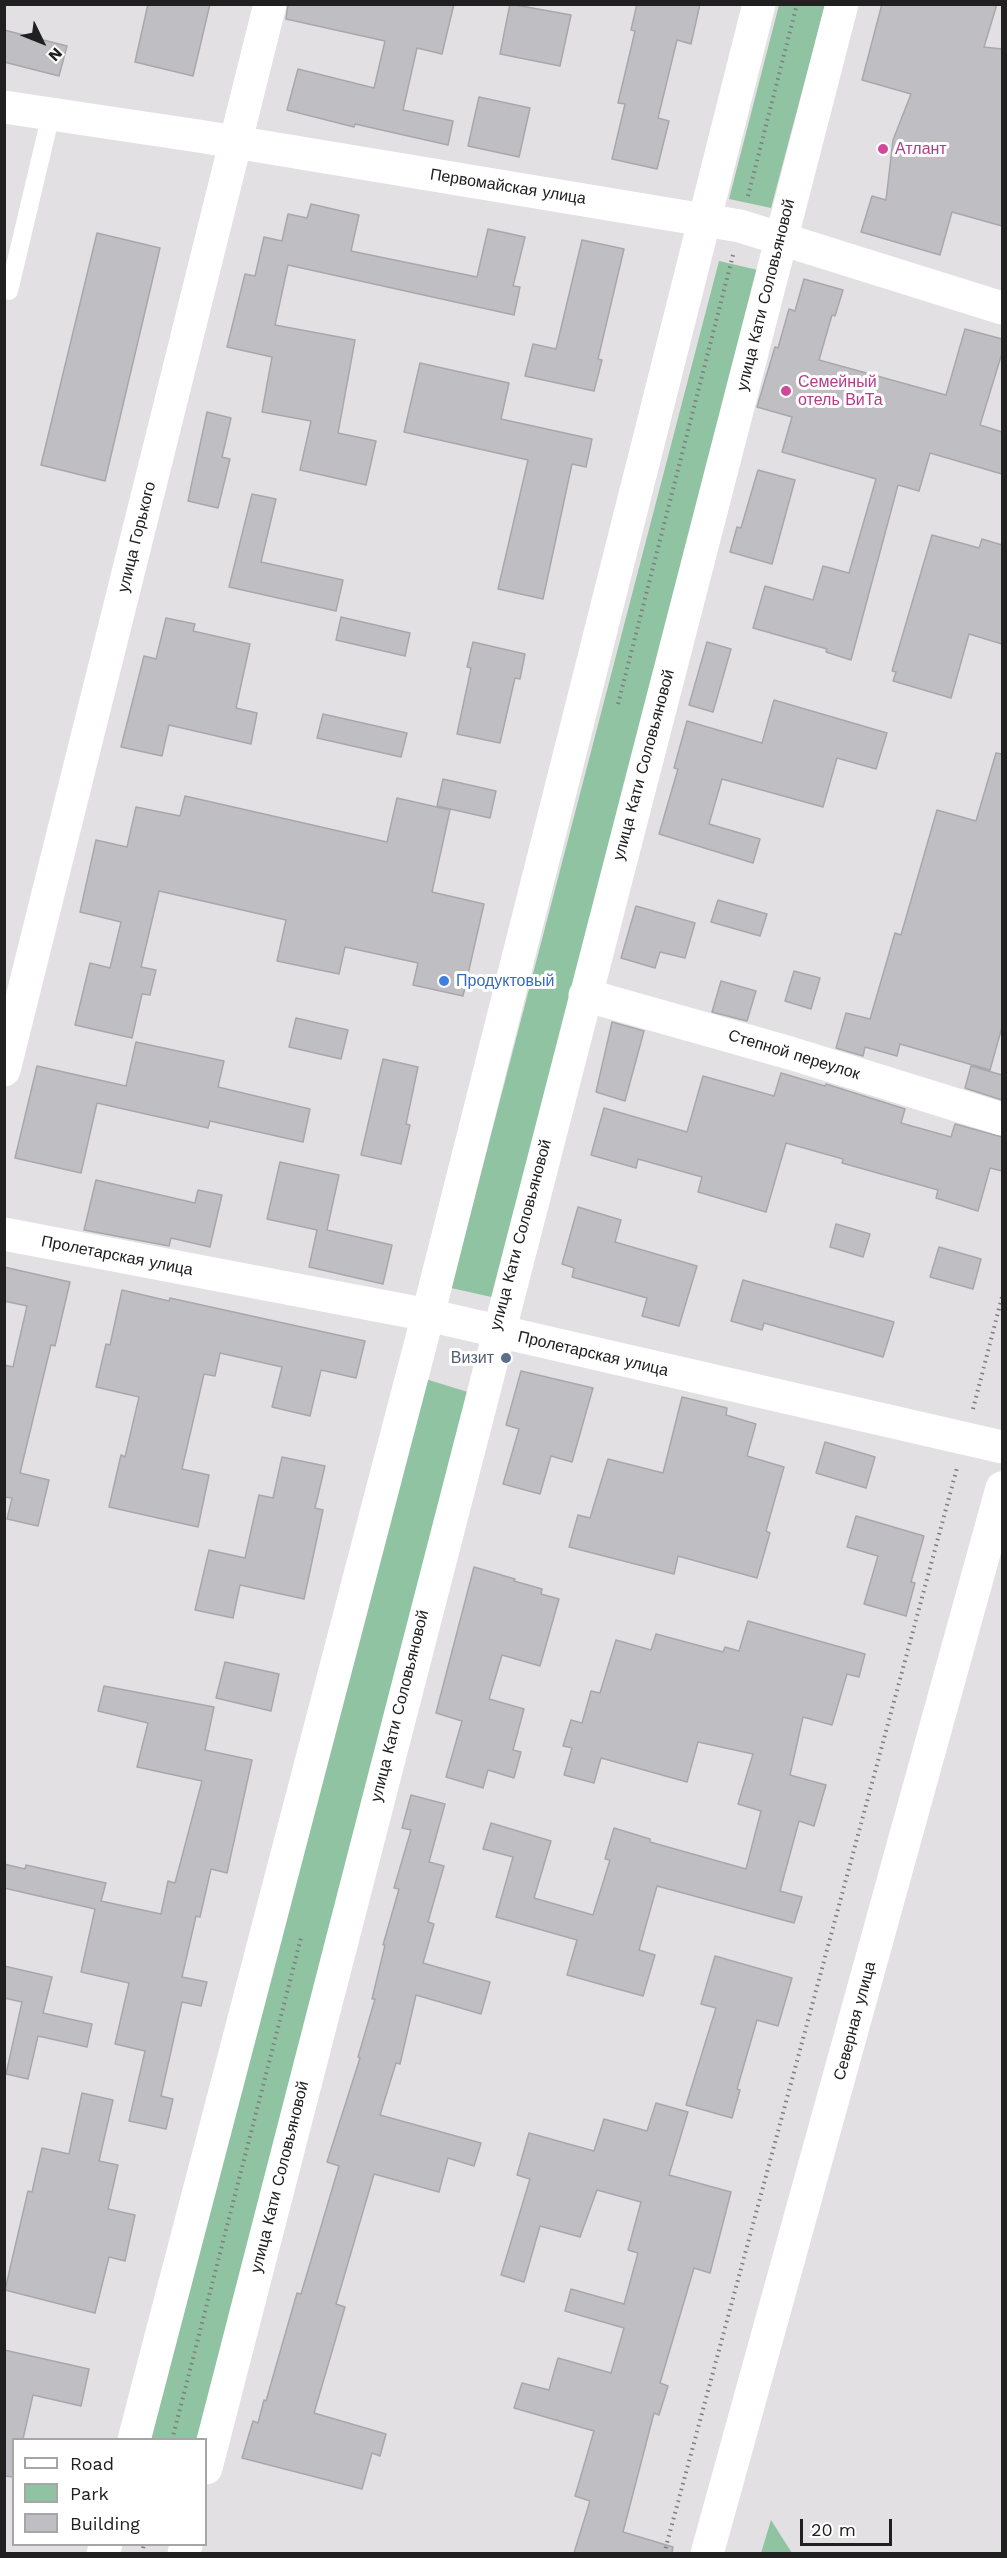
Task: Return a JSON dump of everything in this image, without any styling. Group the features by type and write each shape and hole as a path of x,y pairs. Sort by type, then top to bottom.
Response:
{"street":[{"name":"улица Горького","path":"4,1070 270,4"},
{"path":"134,2438 428,1315 759,4"},
{"name":"улица Кати Соловьяновой","path":"207,2464 495,1332 842,4"},
{"name":"Первомайская улица","path":"4,107 234,142 740,226 1002,308"},
{"name":"Степной переулок","path":"585,994 790,1053 1002,1119"},
{"name":"Пролетарская улица","path":"4,1234 428,1315 1002,1447"},
{"name":"Северная улица","path":"707,2553 1002,1488"}],"lane":[{"path":"4,290 9,291 51,114"}],"path":[{"path":"664,2553 1002,1297"}],"green space":[{"path":"779,5 825,5 771,208 729,199"},
{"path":"719,261 758,270 496,1298 451,1288"},
{"path":"419,1377 471,1393 204,2438 146,2438"},
{"path":"771,2520 792,2553 761,2553"}],"building":[{"path":"148,4 210,4 193,76 135,62"},
{"path":"288,4 454,4 442,54 417,48 403,110 453,121 448,145 355,124 354,127 287,110 298,69 374,88 385,41 286,19"},
{"path":"510,4 571,15 560,66 500,54"},
{"path":"637,4 700,4 691,44 677,40 658,118 669,121 657,169 612,159 625,104 618,103 635,31 631,30"},
{"path":"882,4 997,4 984,47 1002,49 1002,226 952,212 940,255 861,232 872,196 886,200 893,140 911,94 862,80"},
{"path":"4,30 67,46 59,76 4,62"},
{"path":"479,97 530,108 519,157 468,146"},
{"path":"311,204 359,215 351,251 477,277 488,229 525,237 513,286 520,287 514,315 288,265 275,325 355,340 338,433 376,441 366,485 300,470 311,421 262,412 272,357 227,347 245,274 255,276 264,237 282,241 288,214 307,218"},
{"path":"97,233 160,248 105,481 41,465"},
{"path":"582,240 624,249 598,359 602,360 594,391 525,376 533,344 556,349"},
{"path":"804,279 843,290 835,316 832,315 819,360 946,395 965,329 1002,339 1002,353 980,425 1002,432 1002,474 930,453 919,491 898,485 851,660 826,652 827,649 753,628 765,586 813,600 823,566 849,573 876,479 782,452 792,417 757,407 775,347 778,348 789,309 795,311"},
{"path":"420,363 509,383 501,419 592,439 586,467 572,464 543,599 498,589 528,460 404,432"},
{"path":"207,412 231,418 222,457 230,459 218,508 188,501"},
{"path":"758,470 795,480 772,564 730,552 737,527 741,528"},
{"path":"252,494 276,499 261,562 343,580 336,611 229,587"},
{"path":"932,535 979,548 982,539 1002,545 1002,644 969,634 951,698 893,681 896,672 892,671"},
{"path":"341,617 410,633 405,656 336,640"},
{"path":"166,618 195,624 193,631 250,644 236,708 257,713 251,744 169,725 162,756 121,747 144,656 156,659"},
{"path":"473,642 525,654 520,679 515,678 500,743 457,734 471,668 467,667"},
{"path":"707,642 731,649 713,712 689,705"},
{"path":"774,700 887,733 876,769 837,758 823,807 722,779 709,824 760,839 753,863 659,834 678,769 674,768 687,721 762,743"},
{"path":"323,714 407,733 401,757 317,738"},
{"path":"996,753 1002,754 1002,1027 990,1070 900,1044 897,1056 865,1047 863,1056 836,1048 846,1013 870,1019 895,933 901,935 937,810 976,821"},
{"path":"443,779 496,791 490,818 437,806"},
{"path":"185,796 387,842 397,798 450,810 432,892 484,904 463,996 413,985 418,963 345,947 339,974 277,961 286,920 159,891 141,967 156,970 150,995 142,994 132,1038 75,1025 90,963 110,968 121,922 80,912 96,840 127,847 136,807 180,816"},
{"path":"718,900 767,914 760,936 711,922"},
{"path":"636,906 695,923 685,958 660,952 655,968 621,958"},
{"path":"794,971 820,978 811,1009 785,1001"},
{"path":"721,981 756,991 747,1021 712,1012"},
{"path":"296,1018 348,1030 341,1059 289,1047"},
{"path":"612,1022 644,1031 625,1101 596,1092"},
{"path":"136,1042 224,1061 218,1087 310,1109 303,1142 210,1121 208,1128 97,1103 81,1173 15,1158 37,1066 126,1086"},
{"path":"383,1059 418,1067 406,1124 410,1125 401,1164 361,1155"},
{"path":"971,1066 1002,1075 1002,1100 965,1088"},
{"path":"781,1073 825,1086 826,1084 905,1109 901,1123 951,1137 955,1124 1002,1137 1002,1171 990,1168 978,1211 936,1198 938,1190 842,1163 843,1159 786,1143 766,1212 698,1192 702,1177 638,1159 636,1168 591,1155 604,1108 687,1132 703,1076 774,1096"},
{"path":"280,1162 339,1175 327,1230 392,1245 383,1284 309,1267 317,1230 267,1219"},
{"path":"96,1180 195,1203 198,1190 222,1195 210,1247 171,1238 169,1246 84,1230"},
{"path":"578,1207 621,1220 615,1242 697,1266 679,1326 642,1316 647,1298 572,1277 574,1268 562,1264"},
{"path":"836,1224 870,1234 863,1257 830,1247"},
{"path":"939,1247 981,1259 973,1289 930,1277"},
{"path":"4,1267 70,1282 55,1346 51,1345 20,1473 49,1480 38,1526 7,1519 12,1498 4,1497 4,1365 13,1367 27,1306 4,1301"},
{"path":"743,1280 894,1322 883,1357 764,1323 762,1330 731,1321"},
{"path":"122,1290 169,1301 170,1298 365,1341 356,1378 321,1370 310,1416 272,1407 282,1367 220,1353 215,1376 204,1374 182,1469 209,1475 198,1527 109,1507 121,1455 125,1457 139,1397 96,1387 106,1344 110,1345"},
{"path":"521,1371 593,1388 572,1462 551,1456 540,1494 503,1484 519,1429 506,1425"},
{"path":"682,1397 727,1408 726,1415 756,1424 747,1456 784,1467 766,1531 770,1533 757,1578 678,1556 674,1574 569,1547 578,1515 590,1518 608,1459 663,1473"},
{"path":"825,1442 875,1457 866,1488 816,1473"},
{"path":"282,1457 325,1466 315,1508 323,1510 304,1599 240,1585 233,1618 195,1610 209,1550 245,1558 259,1495 273,1498"},
{"path":"856,1516 924,1536 911,1582 915,1583 906,1616 864,1604 878,1556 847,1547"},
{"path":"474,1567 542,1589 541,1594 559,1599 540,1666 502,1655 489,1699 524,1709 513,1750 521,1752 514,1778 488,1770 483,1788 446,1777 462,1721 436,1713"},
{"path":"748,1621 865,1654 859,1677 847,1674 832,1725 803,1717 790,1775 826,1785 814,1826 799,1821 780,1891 802,1897 794,1923 657,1886 639,1950 655,1955 643,1996 567,1975 577,1940 496,1917 513,1857 483,1849 491,1823 551,1841 534,1898 593,1915 610,1860 605,1859 614,1828 650,1839 650,1842 746,1869 761,1811 738,1804 753,1754 698,1742 687,1782 601,1758 594,1783 564,1775 572,1748 563,1746 571,1720 582,1723 591,1691 600,1693 616,1640 651,1650 656,1634 723,1652 725,1647 739,1651"},
{"path":"225,1662 279,1674 271,1711 216,1698"},
{"path":"104,1686 214,1707 205,1750 252,1760 227,1873 211,1869 200,1917 196,1916 182,1977 207,1982 201,2006 182,2002 161,2096 173,2099 166,2129 129,2121 145,2051 115,2044 129,1983 81,1972 95,1909 4,1888 4,1864 25,1869 26,1865 106,1883 101,1901 161,1914 168,1881 175,1883 202,1781 137,1767 148,1723 98,1711"},
{"path":"411,1795 445,1804 429,1862 444,1866 428,1922 434,1924 423,1963 490,1982 481,2014 416,1995 400,2064 396,2063 380,2115 481,2143 474,2166 448,2158 439,2192 374,2174 336,2304 345,2307 314,2413 386,2434 380,2456 372,2453 362,2489 242,2458 253,2421 258,2423 264,2400 266,2401 297,2293 301,2294 339,2166 327,2162 360,2058 358,2057 375,1999 372,1999 385,1945 383,1945 399,1889 394,1888 411,1830 402,1828"},
{"path":"715,1956 792,1978 778,2026 757,2020 737,2089 740,2090 732,2118 686,2105 716,2008 701,2004"},
{"path":"4,1966 52,1977 43,2013 92,2024 87,2047 38,2036 28,2079 6,2074 22,2002 4,1998"},
{"path":"82,2093 113,2100 99,2161 118,2165 108,2209 135,2215 125,2261 109,2257 95,2313 5,2290 28,2191 32,2192 42,2148 69,2154"},
{"path":"656,2103 688,2112 669,2175 731,2192 710,2273 694,2268 660,2383 668,2386 659,2415 654,2413 623,2532 673,2547 672,2553 574,2553 590,2501 575,2496 594,2431 514,2408 522,2383 549,2390 558,2358 611,2373 624,2328 565,2311 571,2289 624,2304 638,2253 628,2250 641,2202 597,2190 580,2237 540,2226 524,2282 501,2275 530,2179 517,2175 529,2133 594,2151 604,2119 647,2131"},
{"path":"4,2350 89,2369 81,2406 33,2395 23,2438 12,2438 12,2477 4,2476"}],"place":[{"name":"Атлант","path":"883,149"},
{"name":"Семейный отель ВиТа","path":"786,391"},
{"name":"Продуктовый","path":"444,981"},
{"name":"Визит","path":"506,1358"}]}
